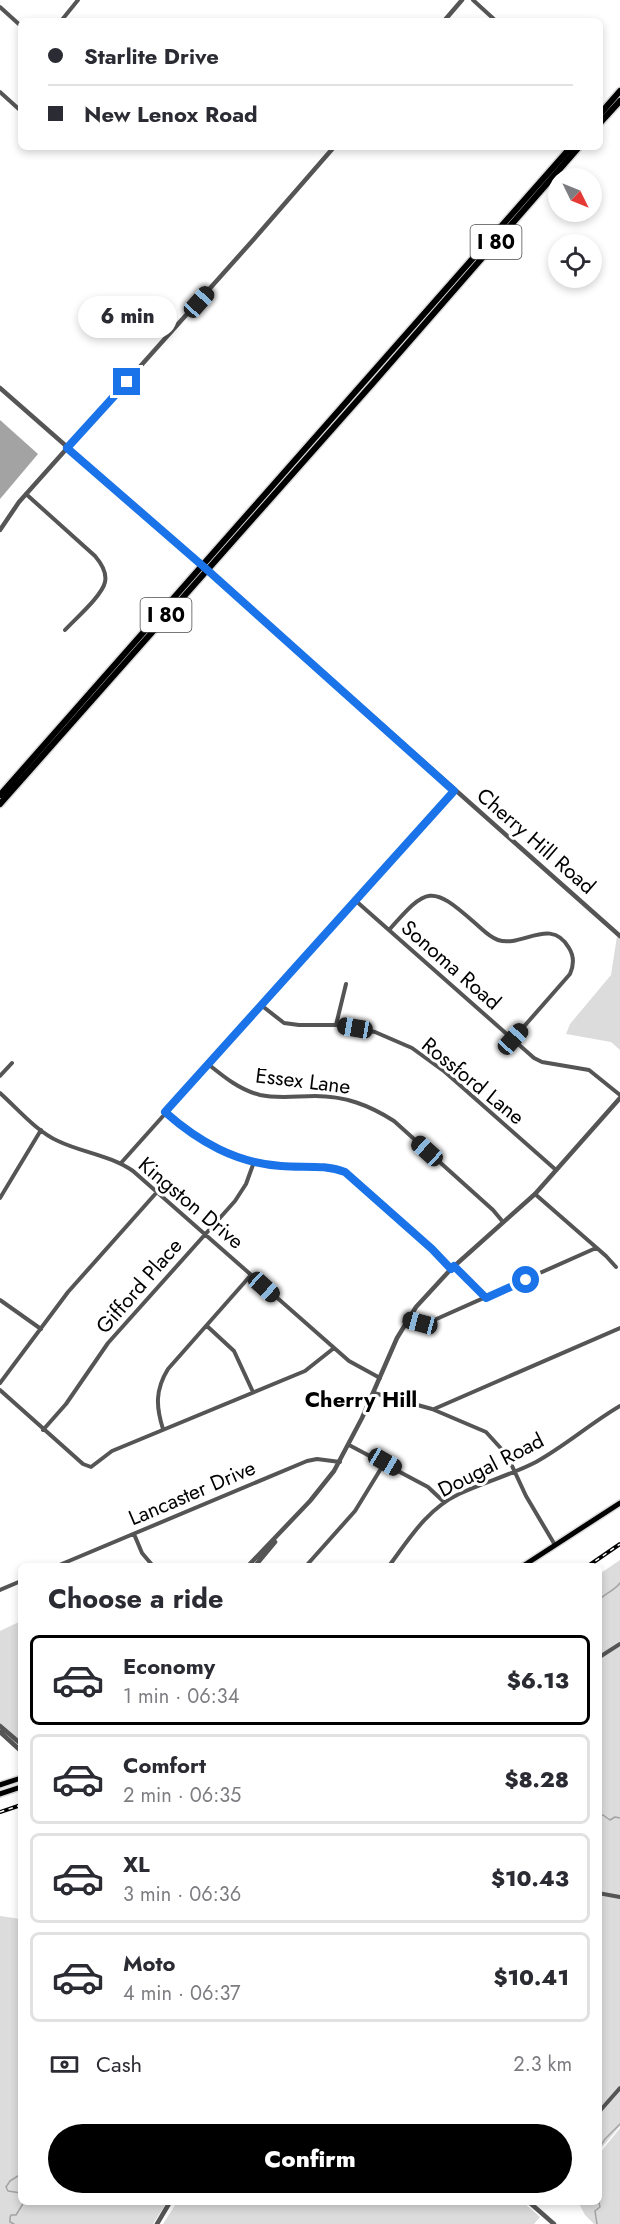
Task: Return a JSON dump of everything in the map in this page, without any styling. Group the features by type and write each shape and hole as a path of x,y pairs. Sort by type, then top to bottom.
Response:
{"highway":[{"path":"603,111 620,92"},
{"path":"603,120 620,101"},
{"name":"I 80","path":"0,795 568,150"},
{"name":"I 80","path":"0,804 576,150"}],"main road":[{"path":"528,1563 620,1503"},
{"path":"0,1785 18,1779"},
{"path":"0,1794 18,1788"}],"street":[{"path":"63,18 78,0"},
{"path":"447,18 462,0"},
{"path":"472,0 493,18"},
{"path":"0,8 18,23"},
{"path":"0,92 18,108"},
{"path":"0,530 26,494 331,150"},
{"name":"Cherry Hill Road","path":"0,388 620,936"},
{"path":"26,494 95,556 105,573 105,582 101,590 65,630"},
{"path":"121,1163 454,791"},
{"path":"389,930 419,899 437,896 452,902 498,940 507,941 548,933 563,940 570,948 573,957 570,974 513,1039"},
{"name":"Sonoma Road","path":"356,902 534,1058 589,1070 620,1096"},
{"path":"336,1025 346,984"},
{"name":"Rossford Lane","path":"261,1005 284,1023 299,1026 336,1025 375,1032 412,1048 446,1072 556,1170"},
{"path":"0,1076 12,1063"},
{"name":"Essex Lane","path":"208,1064 227,1080 258,1094 275,1097 334,1097 366,1104 394,1121 494,1210 502,1222"},
{"name":"Kingston Drive","path":"0,1093 41,1130 64,1144 121,1163 206,1234 349,1361 380,1377"},
{"path":"257,1563 319,1491 340,1462 374,1393 396,1338 433,1286 535,1194 620,1096"},
{"path":"165,1112 203,1142 228,1154 278,1166 333,1167 345,1172 486,1298"},
{"path":"0,1198 41,1130"},
{"name":"Gifford Place","path":"43,1430 66,1404 108,1343 206,1234 243,1189 254,1162"},
{"path":"0,1383 68,1292 157,1192"},
{"path":"535,1194 616,1267"},
{"path":"407,1320 420,1323 432,1321 596,1248"},
{"path":"163,1429 156,1400 161,1380 168,1369 251,1275"},
{"path":"0,1300 41,1329"},
{"path":"207,1326 234,1351 253,1392"},
{"path":"432,1409 620,1328"},
{"path":"0,1390 88,1467 96,1465 112,1451 304,1371 334,1348"},
{"path":"374,1393 432,1409 486,1432 507,1455 526,1496 555,1545"},
{"name":"Dougal Road","path":"391,1563 421,1523 444,1502 538,1461 620,1406"},
{"path":"349,1444 428,1487 444,1502"},
{"name":"Lancaster Drive","path":"64,1563 308,1461 328,1459 340,1462"},
{"path":"309,1563 355,1511 385,1462"},
{"path":"134,1534 142,1553 150,1563"},
{"path":"251,1563 280,1535"},
{"path":"0,1590 18,1582"},
{"path":"602,1655 620,1644"},
{"path":"0,1726 18,1741"},
{"path":"0,1732 18,1748"},
{"path":"602,1894 620,1897"},
{"path":"602,2108 620,2088"},
{"path":"157,2224 168,2205"},
{"path":"532,2205 554,2224"}],"shaded area":[{"path":"0,420 38,454 0,499"},
{"path":"617,936 620,938 620,1050 611,1042 566,1034 570,1024 611,975"},
{"path":"620,1560 620,2126 602,2147 602,1572"},
{"path":"18,1622 18,1740 0,1725 0,1631"},
{"path":"0,1916 18,1919 18,2205 165,2205 153,2224 0,2224"},
{"path":"620,2128 620,2224 594,2224 580,2205 602,2205 602,2150"},
{"path":"175,2205 526,2205 540,2217 534,2224 163,2224"}],"waterway":[{"path":"602,1598 620,1583"},
{"path":"602,1815 610,1820 615,1817 620,1818"},
{"path":"602,2144 620,2124"},
{"path":"18,2176 6,2187 8,2191 18,2193"},
{"path":"14,2224 10,2222 11,2215 16,2215 22,2205"},
{"path":"597,2224 595,2211 600,2205"}],"railway":[{"path":"592,1563 620,1544"},
{"path":"0,1812 18,1806"}],"district":[{"name":"Cherry Hill","path":"361,1399"}],"route":[{"path":"127,382 67,448 204,567 454,791 165,1112 203,1142 228,1154 278,1166 333,1167 345,1172 432,1249 451,1269 454,1266 486,1298 526,1280"}]}
